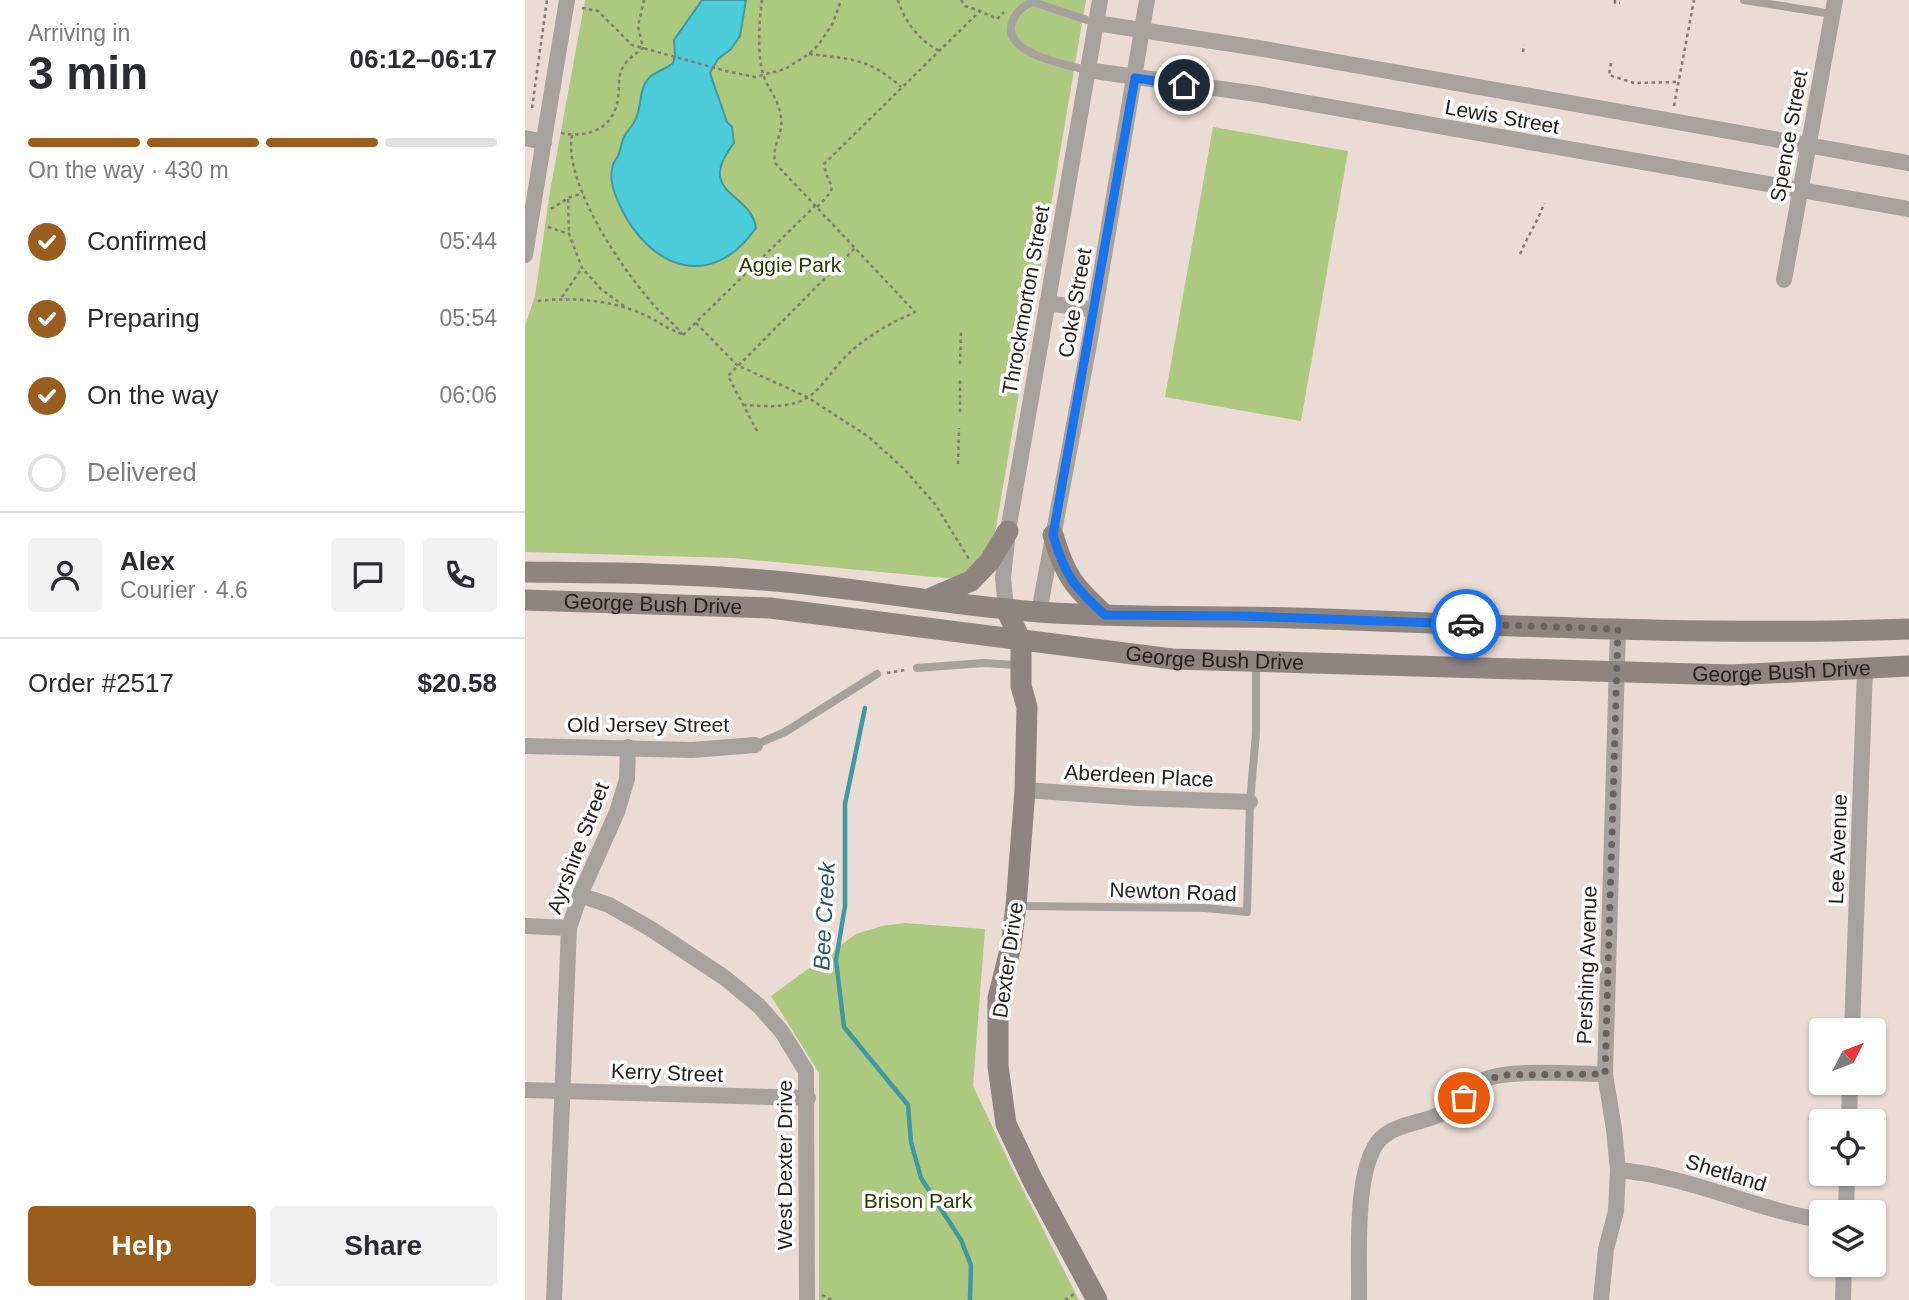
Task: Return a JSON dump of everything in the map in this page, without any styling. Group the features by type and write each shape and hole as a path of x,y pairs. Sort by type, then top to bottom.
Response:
{"main road":[{"path":"928,599 971,581 990,561 1008,531"},
{"path":"1053,535 1062,564 1077,589 1105,615"},
{"name":"George Bush Drive","path":"525,572 760,579 1006,609 1105,615 1241,616 1809,633 1909,629"},
{"name":"George Bush Drive","path":"525,600 770,608 1171,659 1731,675 1909,666"},
{"path":"1006,609 1021,641"},
{"path":"1021,641 1039,612"},
{"name":"Dexter Drive","path":"1021,641 1021,686 1027,707 1025,790 1011,946 998,998 998,1066 1006,1124 1033,1181 1097,1300"}],"street":[{"name":"Throckmorton Street","path":"1006,609 1003,578 1008,531 1100,0"},
{"name":"Coke Street","path":"1039,612 1095,310 1147,0"},
{"path":"525,255 532,140 574,4"},
{"name":"Spence Street","path":"1784,280 1833,7"},
{"name":"Lewis Street","path":"1096,23 1265,49 1909,163"},
{"name":"Lewis Street","path":"1087,70 1257,94 1909,209"},
{"path":"1047,303 1095,310"},
{"name":"Pershing Avenue","path":"1601,1300 1606,1249 1616,1211 1618,1170 1605,1074 1618,629"},
{"name":"Lee Avenue","path":"1852,1018 1865,669"},
{"name":"Old Jersey Street","path":"525,746 692,750 755,745"},
{"name":"Ayrshire Street","path":"554,1300 569,928 580,895 617,812 627,779 628,747"},
{"name":"Aberdeen Place","path":"1025,790 1250,803"},
{"name":"West Dexter Drive","path":"580,895 609,905 651,929 725,978 759,1006 782,1032 806,1071 807,1300"},
{"path":"525,926 569,928"},
{"path":"1359,1300 1363,1176 1372,1149 1384,1136 1398,1128 1437,1115 1454,1106 1483,1081 1503,1075 1605,1074"},
{"name":"Kerry Street","path":"525,1090 808,1098"},
{"name":"Shetland","path":"1618,1170 1686,1181 1757,1205 1809,1217"},
{"path":"1843,1300 1844,1277"}],"lane":[{"path":"1744,0 1833,7"},
{"path":"1087,70 1030,53 1017,42 1011,23 1025,5 1033,2 1096,23"},
{"name":"Newton Road","path":"1016,906 1205,908 1247,912 1250,803 1256,733 1256,662"},
{"path":"917,668 984,663 1021,666"},
{"name":"Old Jersey Street","path":"755,745 785,732 877,674"}],"path":[{"path":"532,140 547,0"},
{"path":"643,48 638,26 644,0"},
{"path":"743,405 777,407 807,397 847,354 870,336 915,312 776,164 773,153 781,133 781,116 764,76 759,33 762,0"},
{"path":"574,4 599,11 625,39 643,48 747,77 764,76 785,69 809,54 833,23 841,0"},
{"path":"898,0 904,17 925,43 940,51"},
{"path":"961,0 965,6 997,19 1006,10"},
{"path":"1615,0 1615,3 1620,4"},
{"path":"1673,110 1694,0"},
{"path":"683,335 831,192 833,187 824,164 980,11"},
{"path":"1523,52 1524,45"},
{"path":"561,133 593,133 610,120 618,102 618,82 623,67 643,48"},
{"path":"809,54 851,58 870,64 902,88"},
{"path":"1611,63 1609,75 1625,81 1678,82"},
{"path":"572,135 569,148 583,193 604,237 653,305 683,335"},
{"path":"551,209 568,198 583,193"},
{"path":"568,198 569,234 582,268 601,289 626,308"},
{"path":"1520,254 1538,222 1544,202"},
{"path":"548,227 569,234"},
{"path":"757,431 728,376 856,247"},
{"path":"561,299 582,268"},
{"path":"538,301 600,301 649,317 683,335"},
{"path":"696,323 737,365 807,397 869,438 904,469 935,504 960,543"},
{"path":"960,364 961,332"},
{"path":"960,379 960,412"},
{"path":"958,464 959,428"},
{"path":"877,674 917,668"},
{"path":"1065,1300 1076,1292"}],"green space":[{"name":"Aggie Park","path":"585,0 1086,0 996,528 991,548 965,580 733,558 525,552 525,326 535,296 550,191"},
{"path":"1213,127 1348,151 1301,421 1165,397"},
{"name":"Brison Park","path":"904,923 985,929 973,1086 1079,1300 819,1300 819,1073 771,996 856,934"}],"water":[{"path":"702,0 746,0 740,36 731,49 718,59 710,73 727,122 732,127 734,143 723,160 720,173 722,183 745,206 756,228 738,248 720,260 701,266 682,265 664,258 648,245 633,228 620,206 611,176 626,133 637,117 643,87 653,75 673,63 674,40"}],"waterway":[{"name":"Bee Creek","path":"865,708 845,804 845,906 836,960 844,1027 908,1105 911,1142 921,1178 961,1240 971,1265 970,1300"}],"way so far":[{"path":"1464,1098 1483,1081 1503,1075 1605,1074 1618,629 1466,624"}],"route":[{"path":"1184,85 1135,78 1053,535 1062,564 1077,589 1105,615 1241,616 1466,624"}]}
